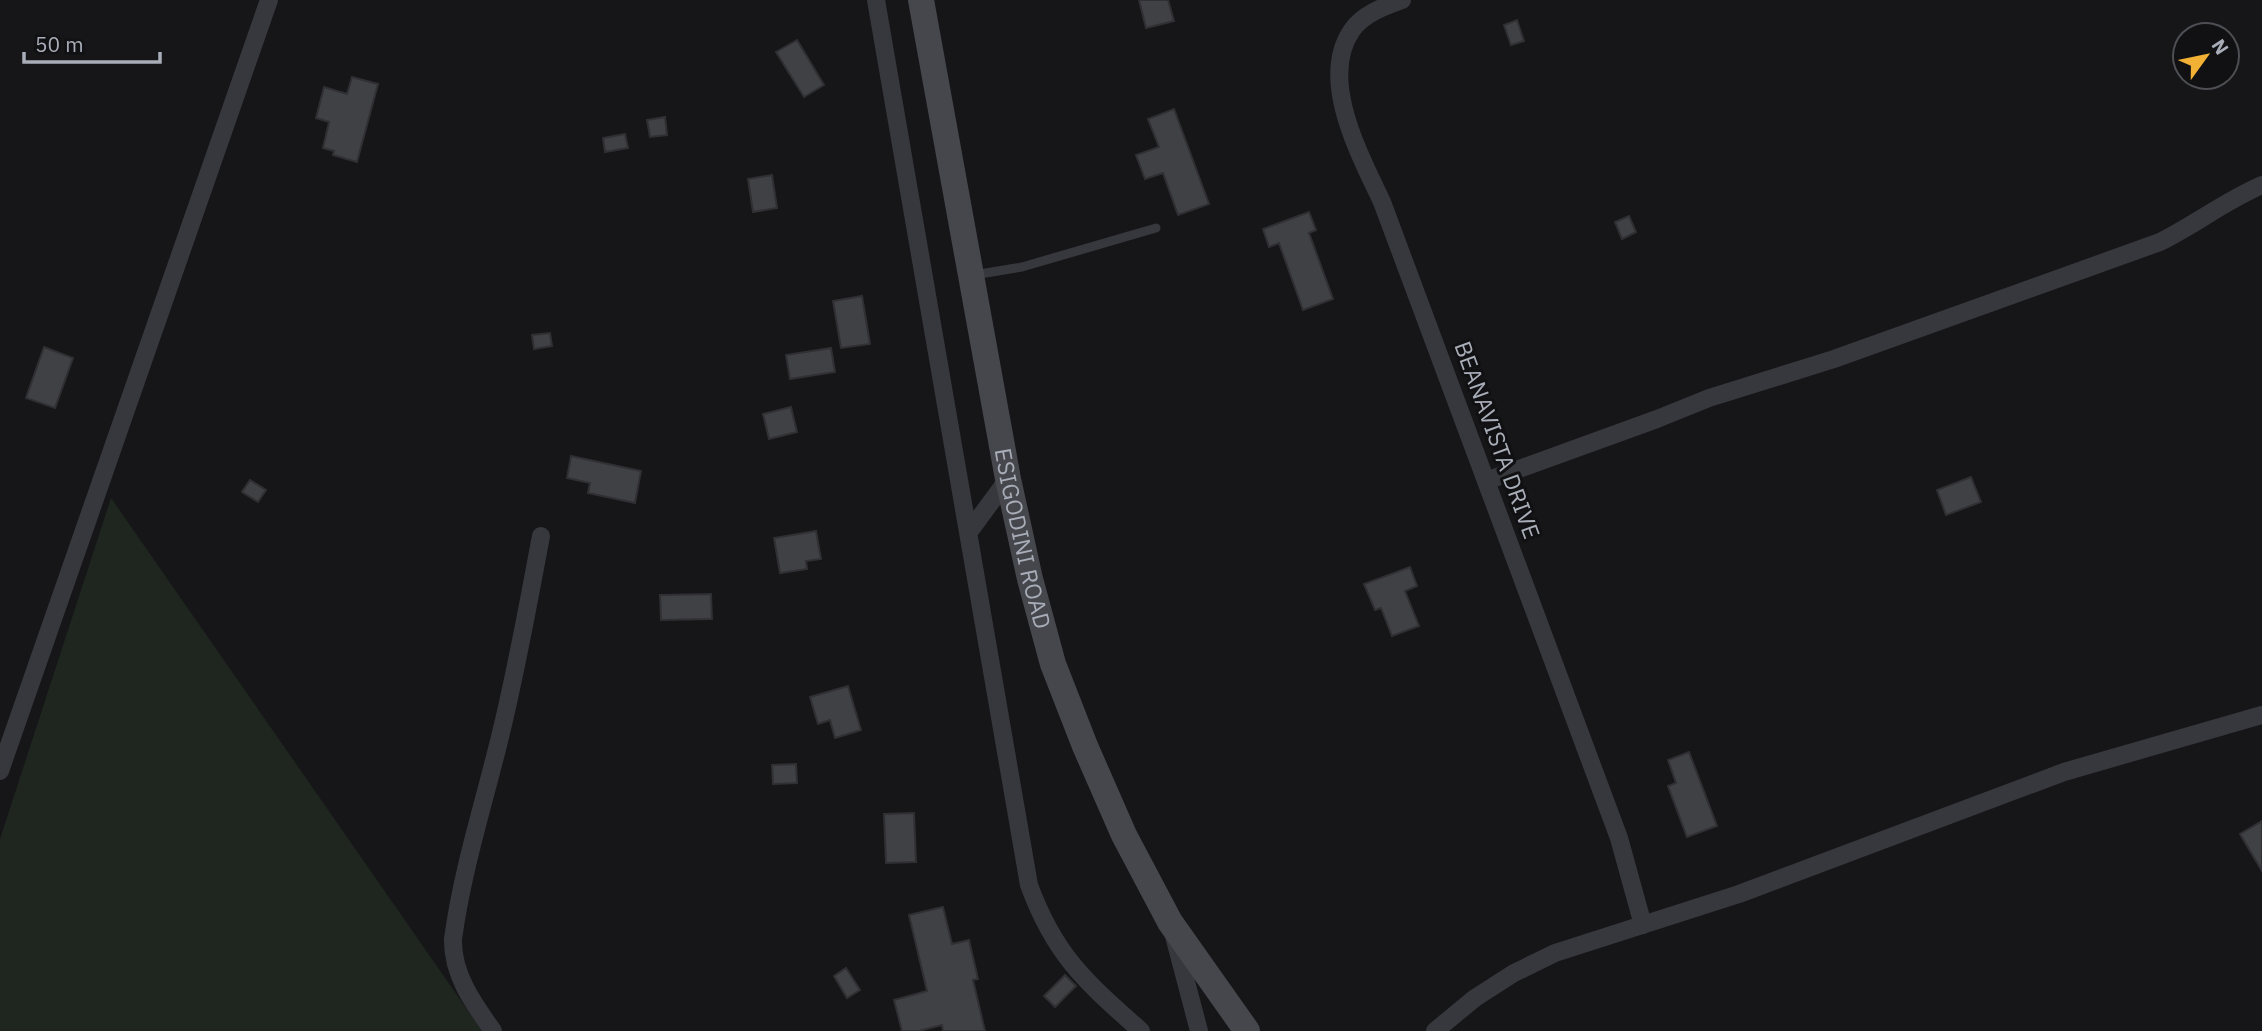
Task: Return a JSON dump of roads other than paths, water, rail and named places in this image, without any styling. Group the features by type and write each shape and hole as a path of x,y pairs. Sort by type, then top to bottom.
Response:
{"main road":[{"name":"ESIGODINI ROAD","path":"921,0 1008,479 1030,579 1053,664 1124,835 1170,922 1247,1031"}],"street":[{"path":"0,771 269,0"},
{"path":"876,0 1029,885 1041,918 1061,951 1094,989 1140,1031"},
{"name":"BEANAVISTA DRIVE","path":"1402,0 1380,8 1353,27 1340,51 1341,88 1349,131 1382,202 1619,838 1643,925"},
{"path":"1486,481 1709,398 1834,359 2160,242 2182,231 2225,202 2262,186"},
{"path":"969,532 1008,479"},
{"path":"493,1031 458,975 453,955 453,939 476,827 523,635 541,536"},
{"path":"1435,1031 1475,998 1514,973 1555,953 1739,894 2064,772 2262,715"},
{"path":"1170,922 1199,1031"}],"lane":[{"path":"972,276 1022,267 1156,228"}]}
